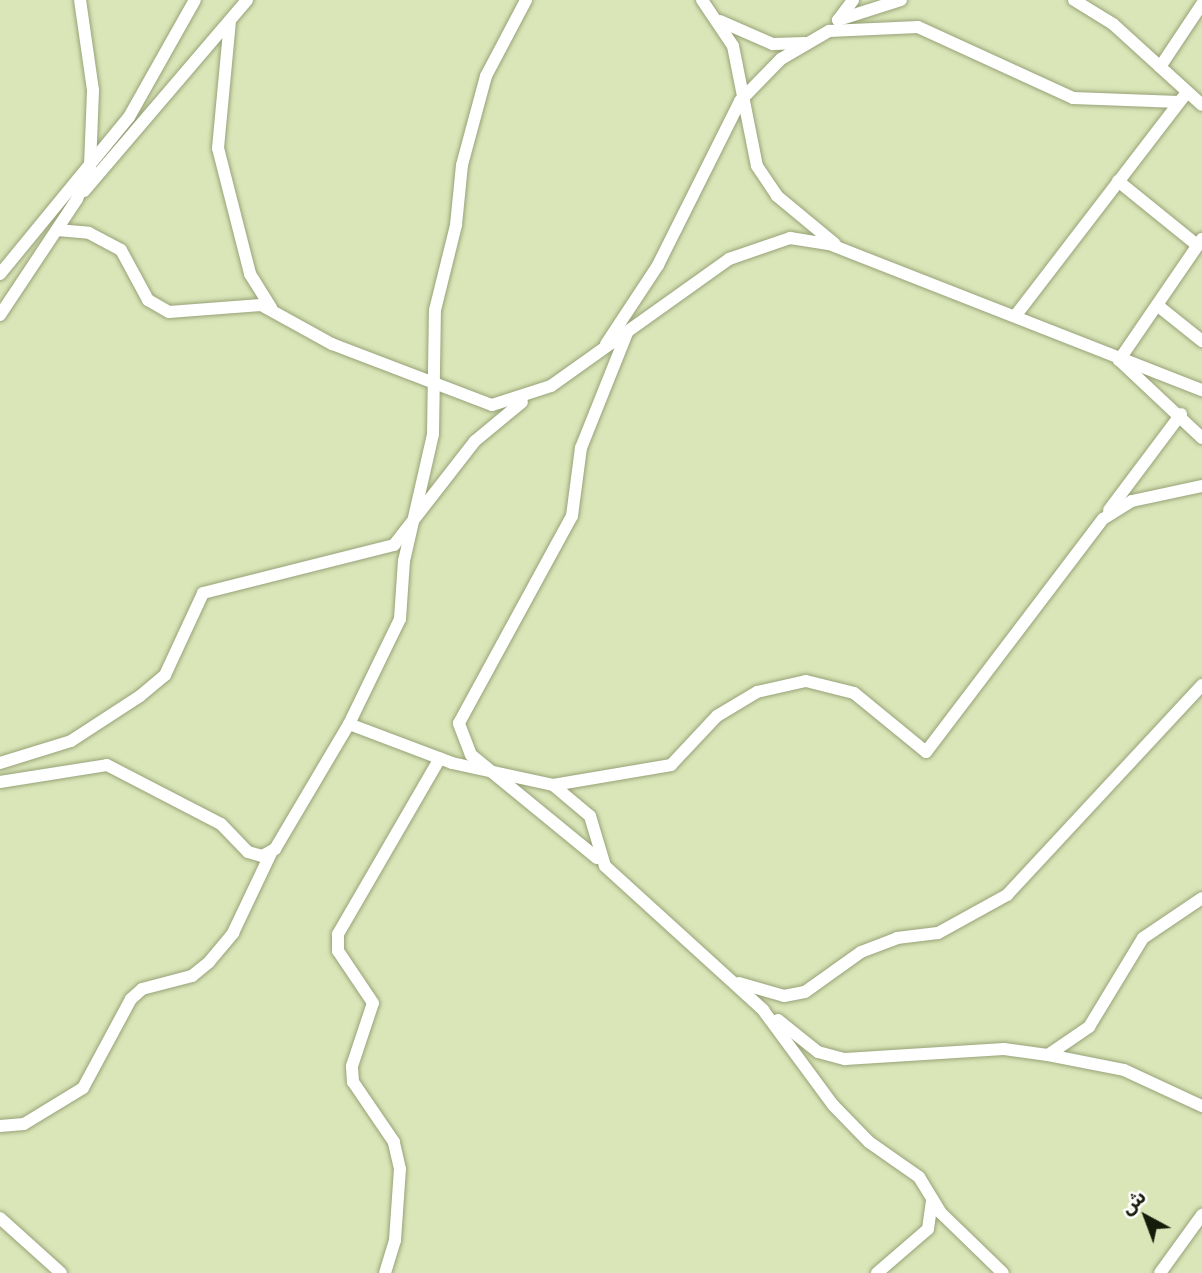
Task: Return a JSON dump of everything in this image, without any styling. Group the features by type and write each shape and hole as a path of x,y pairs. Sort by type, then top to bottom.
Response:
{"street":[{"path":"77,199 90,166 93,90 80,0"},
{"path":"0,274 129,117 195,0"},
{"path":"0,315 77,199 247,0"},
{"path":"0,1126 24,1124 83,1088 131,999 142,989 192,976 209,962 233,933 273,851 349,724 400,619 413,528 430,456 438,289 456,225 471,126 486,76 526,0"},
{"path":"702,0 720,21 733,46 744,96 745,129 757,166 777,196 841,248"},
{"path":"601,350 658,265 744,96 806,43 828,31 853,0"},
{"path":"838,20 901,0"},
{"path":"1074,0 1160,67 1183,97"},
{"path":"1160,67 1202,4"},
{"path":"230,21 218,148 250,274 271,308 332,344 492,405 528,398"},
{"path":"720,21 772,44 806,43"},
{"path":"828,31 918,27 1073,98 1183,97 1202,105"},
{"path":"1016,315 1183,97"},
{"path":"1118,181 1200,242 1119,360"},
{"path":"57,230 89,233 121,250 148,300 169,312 271,308"},
{"path":"0,763 71,741 140,696 165,675 203,593 376,552 413,528 451,467 528,398 749,248 790,238 841,248 1016,315 1119,360 1202,390"},
{"path":"1157,305 1202,341"},
{"path":"627,332 581,448 572,516 459,723 467,747 489,771 597,858 763,1010 818,1052 845,1059 1004,1049 1048,1055 1124,1070 1202,1106"},
{"path":"1119,360 1181,414 1202,438"},
{"path":"349,724 440,758 553,785 671,765 718,716 757,692 806,681 854,693 926,752 1181,414"},
{"path":"1103,519 1132,501 1202,486"},
{"path":"735,982 784,996 805,992 861,952 897,938 938,933 1007,895 1202,685"},
{"path":"385,1273 395,1240 400,1169 394,1142 353,1082 352,1066 373,1003 338,951 338,934 440,758"},
{"path":"0,782 107,765 221,824 248,852 273,851"},
{"path":"553,785 590,816 597,858"},
{"path":"1048,1055 1089,1027 1143,938 1202,898"},
{"path":"763,1010 833,1105 869,1142 911,1170 1003,1273"},
{"path":"877,1273 928,1230 932,1196"},
{"path":"1160,1273 1202,1215"},
{"path":"0,1218 61,1273"}]}
